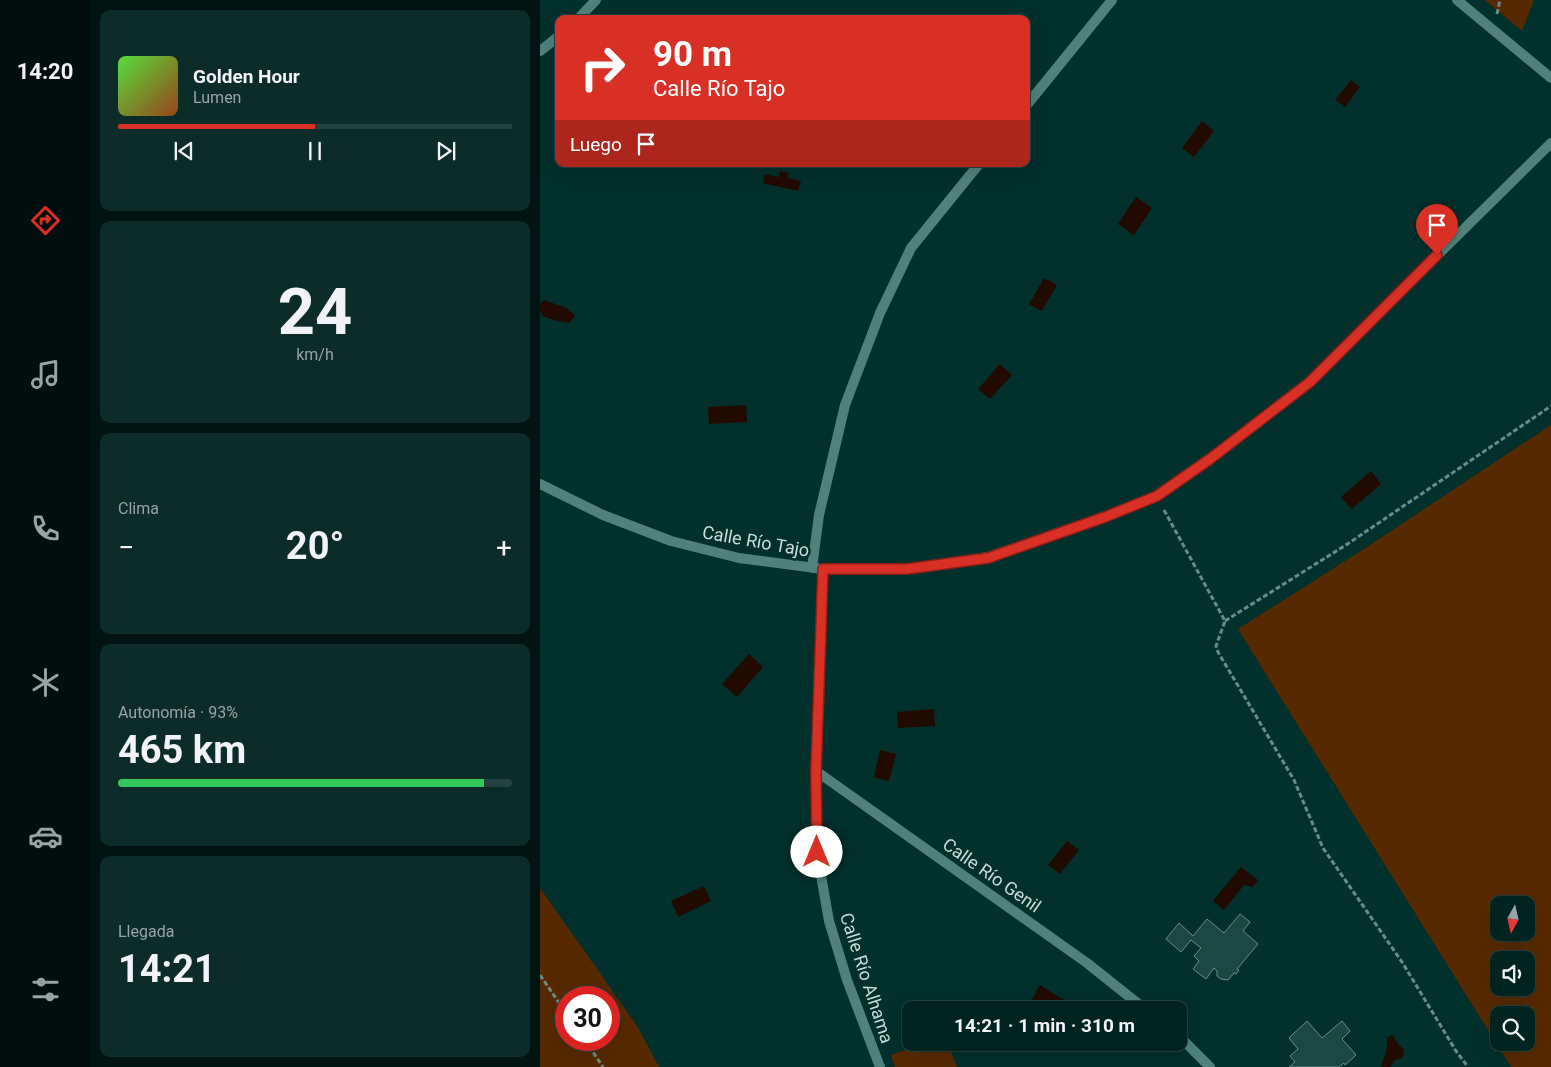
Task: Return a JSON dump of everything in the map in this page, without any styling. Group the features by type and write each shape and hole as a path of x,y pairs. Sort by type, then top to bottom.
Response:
{"street":[{"path":"582,15 596,0"},
{"path":"1030,101 1112,0"},
{"path":"1457,0 1551,78"},
{"path":"540,51 555,39"},
{"name":"Calle Río Tajo","path":"540,484 603,515 671,541 739,558 823,569 907,569 988,558 1105,517 1157,496 1210,459 1310,382 1551,143"},
{"path":"812,568 819,515 845,405 880,313 911,248 977,167"},
{"name":"Calle Río Alhama","path":"823,569 816,771 817,852 829,921 847,980 880,1067"},
{"name":"Calle Río Genil","path":"816,771 1087,963 1135,1001"},
{"path":"1187,1044 1210,1067"}],"path":[{"path":"1468,1067 1456,1052 1402,962 1323,848 1294,780 1216,646 1225,621 1349,543 1551,406"},
{"path":"1157,496 1225,621"},
{"path":"540,975 555,997"},
{"path":"592,1051 603,1067"}],"shaded area":[{"path":"1485,0 1534,0 1522,31"},
{"path":"1351,80 1360,87 1345,107 1335,100"},
{"path":"1202,121 1214,131 1194,157 1182,148"},
{"path":"780,171 789,173 788,178 801,181 798,191 763,183 765,174 779,177"},
{"path":"1136,197 1152,208 1134,235 1118,224"},
{"path":"1044,278 1057,285 1042,311 1029,304"},
{"path":"544,300 566,308 575,315 570,323 556,321 543,316 540,311 540,304"},
{"path":"1000,364 1012,375 990,399 978,389"},
{"path":"746,405 747,422 709,424 708,407"},
{"path":"1551,425 1551,1067 1511,1067 1501,1051 1535,1051 1535,1006 1490,1006 1490,1033 1238,629 1361,551"},
{"path":"1371,471 1381,484 1352,509 1341,497"},
{"path":"749,654 763,667 737,697 722,684"},
{"path":"934,709 935,726 898,728 897,712"},
{"path":"880,750 896,754 889,781 874,777"},
{"path":"1067,841 1079,850 1060,874 1048,865"},
{"path":"1241,867 1258,880 1253,887 1244,885 1224,910 1213,901"},
{"path":"704,886 711,901 678,917 671,901"},
{"path":"540,888 609,986 555,986 555,1051 620,1051 620,1002 637,1026 659,1067 540,1067"},
{"path":"1040,985 1066,1001 1031,1001"},
{"path":"1392,1035 1403,1049 1404,1054 1402,1058 1395,1060 1390,1067 1382,1067 1387,1048 1387,1038"},
{"path":"902,1051 951,1051 957,1067 895,1067 891,1055"}],"building":[{"path":"1240,914 1250,922 1243,931 1258,944 1237,969 1239,970 1236,974 1234,973 1228,980 1217,976 1217,971 1214,968 1206,979 1193,969 1199,961 1194,956 1201,948 1191,940 1181,952 1166,939 1179,923 1193,936 1207,919 1224,933"},
{"path":"1307,1021 1322,1038 1342,1021 1350,1031 1342,1039 1356,1055 1345,1065 1344,1063 1339,1067 1289,1067 1295,1062 1290,1056 1298,1049 1289,1038"}],"route":[{"path":"817,852 816,771 823,569 907,569 988,558 1105,517 1157,496 1210,459 1310,382 1437,255"}]}
